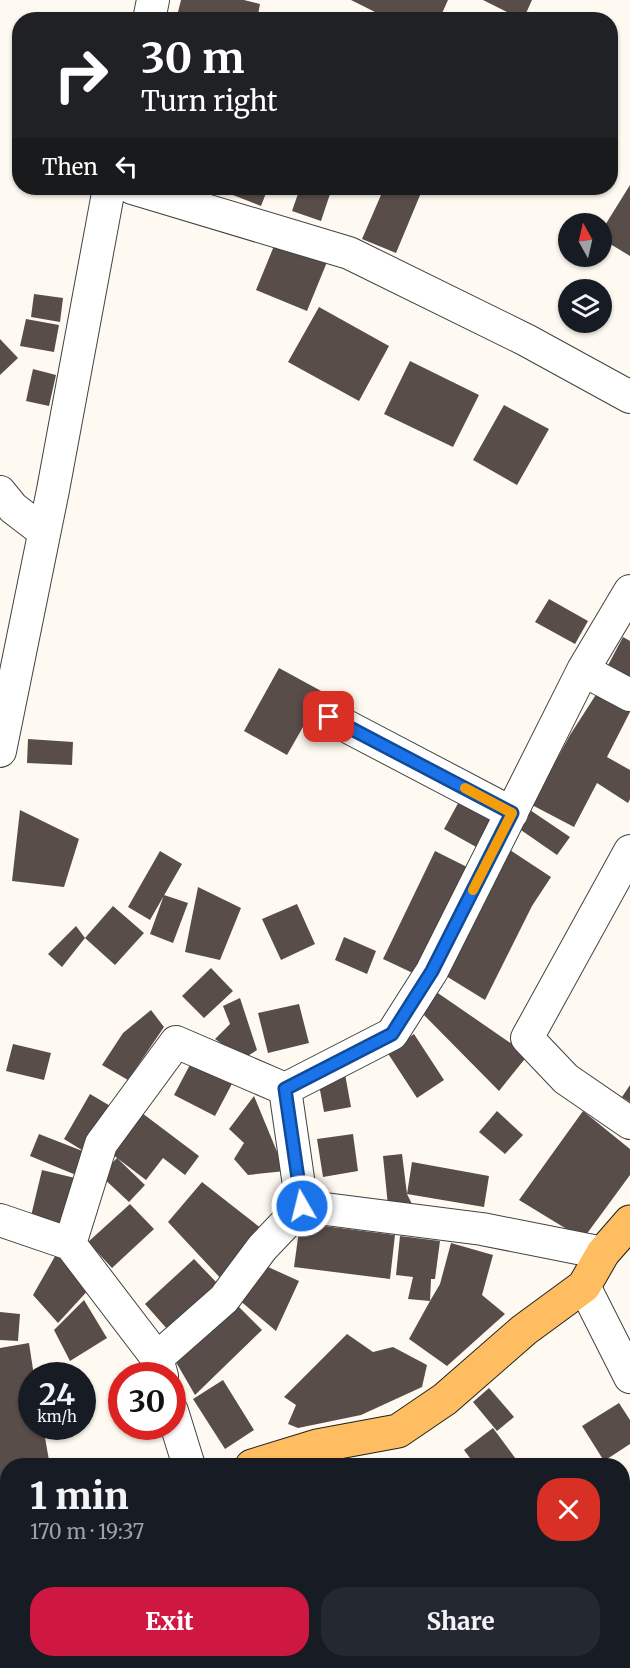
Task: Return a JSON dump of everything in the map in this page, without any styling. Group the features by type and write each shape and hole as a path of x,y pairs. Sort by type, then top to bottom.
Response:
{"main road":[{"path":"278,1458 317,1446 398,1431 445,1399 524,1330 584,1286 603,1253 630,1222"}],"street":[{"path":"0,751 5,700 53,490 109,195"},
{"path":"155,195 349,253 526,340 630,397"},
{"path":"0,492 14,508 43,531"},
{"path":"285,1089 392,1034 432,971 583,670 630,591"},
{"path":"583,670 630,695"},
{"path":"329,717 512,813"},
{"path":"630,851 527,1038 566,1079 630,1123"},
{"path":"70,1244 102,1144 176,1042 285,1089"},
{"path":"285,1089 302,1206"},
{"path":"302,1206 482,1229 603,1253"},
{"path":"164,1362 224,1299 262,1248 302,1206"},
{"path":"0,1220 70,1244 155,1362"},
{"path":"584,1286 630,1377"},
{"path":"181,1440 187,1458"}],"building":[{"path":"181,0 244,0 260,4 258,12 178,12"},
{"path":"351,0 448,0 443,12 375,12"},
{"path":"483,0 532,0 527,12 507,12"},
{"path":"630,185 630,256 612,245 612,214"},
{"path":"233,195 265,195 261,206"},
{"path":"298,195 330,195 321,221 292,211"},
{"path":"381,195 420,195 396,253 362,239"},
{"path":"276,241 327,262 307,311 256,290"},
{"path":"34,294 63,298 60,322 31,317"},
{"path":"319,307 389,346 359,401 288,362"},
{"path":"26,319 59,325 54,352 20,346"},
{"path":"0,339 18,358 0,375"},
{"path":"410,361 479,395 453,447 384,414"},
{"path":"33,369 56,375 49,406 26,401"},
{"path":"504,405 549,429 517,485 473,460"},
{"path":"549,599 588,621 575,644 535,622"},
{"path":"623,637 630,641 630,682 606,669"},
{"path":"279,668 323,692 287,755 244,731"},
{"path":"597,693 630,712 607,757 630,770 630,799 628,803 597,783 574,827 532,805 570,735"},
{"path":"28,739 73,742 72,765 27,763"},
{"path":"462,796 496,815 478,848 444,829"},
{"path":"20,810 79,839 64,887 12,881"},
{"path":"530,810 570,837 557,855 518,828"},
{"path":"510,850 551,877 532,906 485,1000 446,976"},
{"path":"160,851 182,864 150,920 128,907"},
{"path":"435,851 469,868 417,975 383,959"},
{"path":"198,887 241,908 220,960 185,952"},
{"path":"164,895 188,903 173,943 150,934"},
{"path":"297,904 315,944 281,960 262,919"},
{"path":"113,906 144,933 115,965 85,938"},
{"path":"76,926 85,938 62,967 48,954"},
{"path":"344,937 376,951 367,974 335,960"},
{"path":"211,968 233,991 204,1018 182,996"},
{"path":"432,989 528,1055 499,1091 424,1015"},
{"path":"240,998 257,1050 243,1059 215,1039 230,1024 223,1006"},
{"path":"299,1004 309,1043 268,1053 258,1013"},
{"path":"151,1010 164,1027 128,1080 102,1065 123,1033"},
{"path":"414,1034 444,1080 417,1098 387,1052"},
{"path":"13,1044 51,1053 44,1080 6,1071"},
{"path":"193,1059 234,1080 215,1116 174,1095"},
{"path":"345,1074 351,1107 324,1112 318,1079"},
{"path":"630,1085 630,1102 622,1097"},
{"path":"90,1094 112,1107 85,1152 64,1139"},
{"path":"254,1096 285,1171 248,1175 234,1159 244,1143 229,1129"},
{"path":"497,1111 523,1135 505,1154 479,1132"},
{"path":"583,1111 630,1149 630,1175 583,1239 519,1200"},
{"path":"142,1113 199,1156 185,1175 163,1158 146,1180 112,1154"},
{"path":"39,1134 85,1152 76,1175 30,1156"},
{"path":"353,1134 358,1171 323,1177 317,1139"},
{"path":"402,1154 407,1194 412,1204 388,1206 383,1156"},
{"path":"117,1158 145,1185 129,1202 100,1175"},
{"path":"412,1162 489,1176 484,1207 407,1194"},
{"path":"42,1170 75,1178 64,1224 31,1216"},
{"path":"202,1182 262,1229 225,1283 168,1222"},
{"path":"130,1204 154,1229 112,1268 88,1242"},
{"path":"300,1223 395,1235 390,1279 294,1267"},
{"path":"400,1236 440,1241 435,1279 431,1279 430,1301 408,1299 413,1277 396,1275"},
{"path":"451,1243 493,1255 482,1295 505,1314 447,1366 409,1339 440,1284"},
{"path":"58,1251 92,1286 58,1323 33,1295"},
{"path":"194,1259 218,1284 168,1330 145,1304"},
{"path":"266,1266 299,1281 276,1331 238,1299"},
{"path":"84,1300 107,1338 70,1361 54,1330"},
{"path":"236,1304 262,1330 195,1395 186,1379 186,1362 176,1362 173,1357"},
{"path":"0,1312 20,1314 18,1341 0,1340"},
{"path":"347,1334 373,1352 393,1347 427,1365 422,1387 361,1415 298,1428 288,1424 296,1405 284,1397"},
{"path":"29,1343 32,1362 18,1362 18,1440 45,1440 49,1458 0,1458 0,1348"},
{"path":"223,1380 254,1430 225,1449 193,1399"},
{"path":"489,1388 514,1417 497,1431 473,1402"},
{"path":"619,1403 630,1420 630,1444 609,1458 602,1458 582,1426"},
{"path":"493,1428 515,1458 470,1458 464,1450"}],"slow traffic":[{"path":"465,788 512,813 473,890"}],"route":[{"path":"302,1206 285,1089 392,1034 432,971 512,813 329,717"}]}
